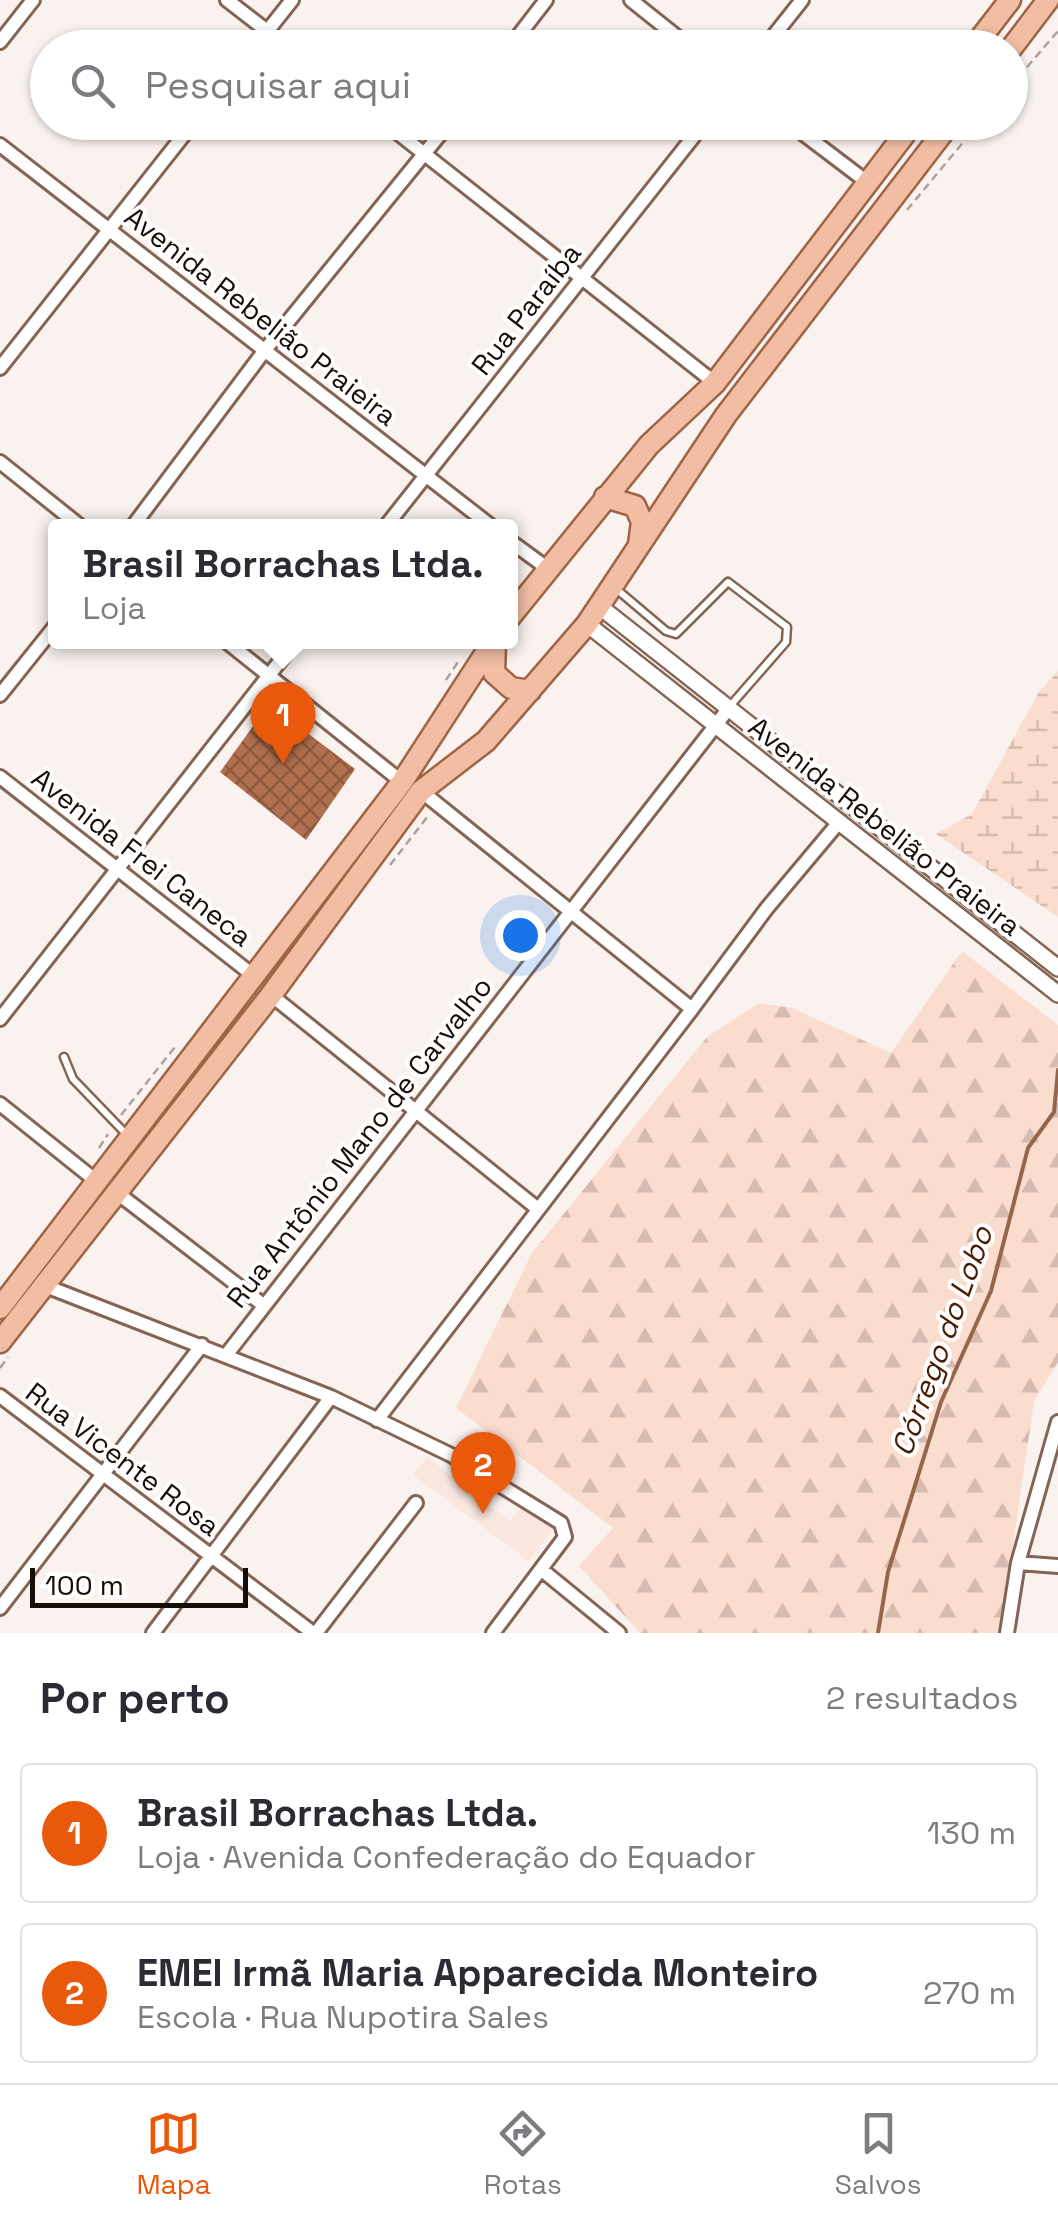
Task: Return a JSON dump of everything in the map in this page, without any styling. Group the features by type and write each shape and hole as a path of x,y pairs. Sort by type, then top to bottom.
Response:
{"main road":[{"path":"987,30 1010,0"},
{"path":"1025,30 1048,0"},
{"path":"518,606 649,444 716,382 900,140"},
{"path":"1,1305 254,976 412,786 486,741 593,615 726,415 937,140"},
{"path":"605,497 635,506 642,522 639,546"},
{"path":"0,1342 271,995 412,786 490,649"},
{"path":"494,649 494,674 510,688 530,691"}],"street":[{"path":"0,42 34,0"},
{"path":"227,0 267,30"},
{"path":"269,30 292,0"},
{"path":"523,30 546,0"},
{"path":"631,0 668,30"},
{"path":"778,30 802,0"},
{"path":"0,368 180,140"},
{"path":"406,140 716,382"},
{"path":"137,519 264,350 436,140"},
{"name":"Rua Paraíba","path":"392,519 691,140"},
{"path":"812,140 867,182"},
{"name":"Avenida Rebelião Praieira","path":"0,144 482,519"},
{"path":"0,462 71,519"},
{"path":"518,547 547,568"},
{"name":"Avenida Rebelião Praieira","path":"593,615 728,708 1058,968"},
{"name":"Avenida Rebelião Praieira","path":"593,615 715,724 1058,994"},
{"path":"0,695 48,635"},
{"path":"236,649 692,1008"},
{"path":"0,1019 289,649"},
{"name":"Rua Antônio Mano de Carvalho","path":"227,1354 728,708"},
{"name":"Avenida Frei Caneca","path":"0,777 254,976"},
{"path":"823,808 835,792"},
{"path":"377,1420 840,821"},
{"path":"271,995 538,1210"},
{"path":"0,1104 94,1180"},
{"path":"116,1192 262,1304"},
{"path":"43,1285 330,1397 451,1455 561,1523 565,1538 493,1633"},
{"path":"0,1608 202,1344"},
{"name":"Rua Vicente Rosa","path":"0,1396 315,1633"},
{"path":"153,1633 330,1397"},
{"path":"1007,1633 1018,1563 1056,1429"},
{"path":"315,1633 416,1503"},
{"path":"1018,1563 1058,1566"},
{"path":"542,1570 619,1633"}],"lane":[{"path":"613,586 676,634 728,582 787,627 786,642 728,708"},
{"path":"64,1057 73,1079 128,1136"}],"path":[{"path":"1028,66 1058,30"}],"shaded area":[{"path":"427,1457 510,1521 522,1507 554,1528 529,1561 413,1475"}],"green space":[{"path":"1058,671 1058,917 936,834 972,814 1039,692"},
{"path":"962,951 1058,1025 1058,1362 1034,1401 1000,1633 640,1633 579,1566 613,1528 456,1408 532,1253 707,1037 759,1003 792,1008 891,1053"}],"building":[{"path":"269,704 355,769 306,840 220,772"}],"waterway":[{"name":"Córrego do Lobo","path":"878,1633 888,1572 941,1402 991,1291 1028,1148 1054,1112 1058,1070"}],"place":[{"name":"Brasil Borrachas Ltda.","path":"283,764"},
{"name":"EMEI Irmã Maria Apparecida Monteiro","path":"483,1514"}]}
